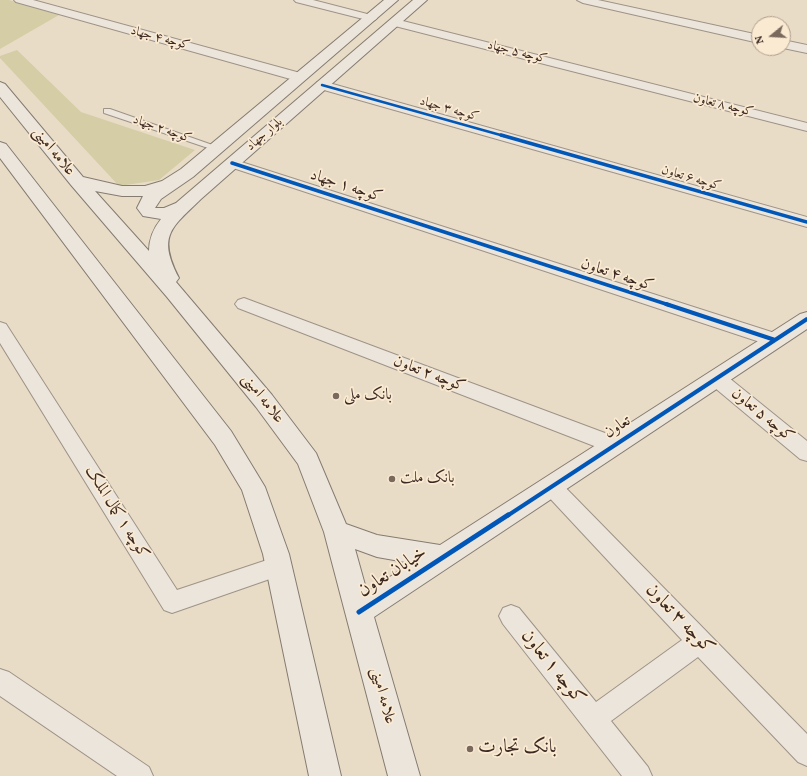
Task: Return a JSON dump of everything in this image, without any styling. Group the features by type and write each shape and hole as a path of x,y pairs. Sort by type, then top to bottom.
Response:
{"street":[{"name":"کوچه ۴ جهاد","path":"20,0 299,77"},
{"path":"300,0 371,18"},
{"name":"بلوار جهاد","path":"77,181 113,191 129,193 147,191 169,185 187,174 299,77 392,0"},
{"name":"بلوار جهاد","path":"174,292 158,251 159,237 166,224 232,163 421,0"},
{"path":"583,0 751,37"},
{"name":"کوچه ۵ جهاد","path":"395,23 638,84"},
{"path":"791,46 807,49"},
{"name":"کوچه ۸ تعاون","path":"638,84 807,127"},
{"name":"کوچه ۳ جهاد","path":"322,85 570,155"},
{"name":"علامه امینی","path":"0,87 77,181 174,292 264,401 308,460 337,532 404,776"},
{"path":"0,147 223,438 253,488 276,554 325,776"},
{"name":"کوچه ۶ تعاون","path":"570,155 807,222"},
{"name":"کوچه ۱ جهاد","path":"232,163 452,234"},
{"path":"169,185 152,197 147,203 146,208 149,212 159,214 184,206"},
{"name":"کوچه ۴ تعاون","path":"452,234 775,340"},
{"name":"کوچه ۲ تعاون","path":"244,304 614,445"},
{"name":"تعاون","path":"443,557 807,319"},
{"name":"کوچه ۱ کمال الملک","path":"0,328 172,602 279,566"},
{"name":"کوچه ۵ تعاون","path":"716,378 807,453"},
{"name":"کوچه ۳ تعاون","path":"552,486 807,754"},
{"name":"خیابان تعاون","path":"337,532 377,546 443,557"},
{"name":"خیابان تعاون","path":"359,612 443,557"},
{"name":"کوچه ۱ تعاون","path":"511,616 639,776"},
{"path":"593,719 700,641"},
{"path":"0,681 140,776"}],"lane":[{"name":"کوچه ۲ جهاد","path":"107,111 217,148"}],"shaded area":[{"path":"0,0 9,0 59,15 0,49"},
{"path":"17,50 81,112 195,150 159,180 119,186 0,58 0,56"}],"cycle path":[{"path":"322,85 807,222"},
{"path":"232,163 775,340"},
{"path":"359,612 807,319"}],"place":[{"name":"بانک ملی","path":"336,396"},
{"name":"بانک ملت","path":"392,479"},
{"name":"بانک تجارت","path":"470,749"}]}
